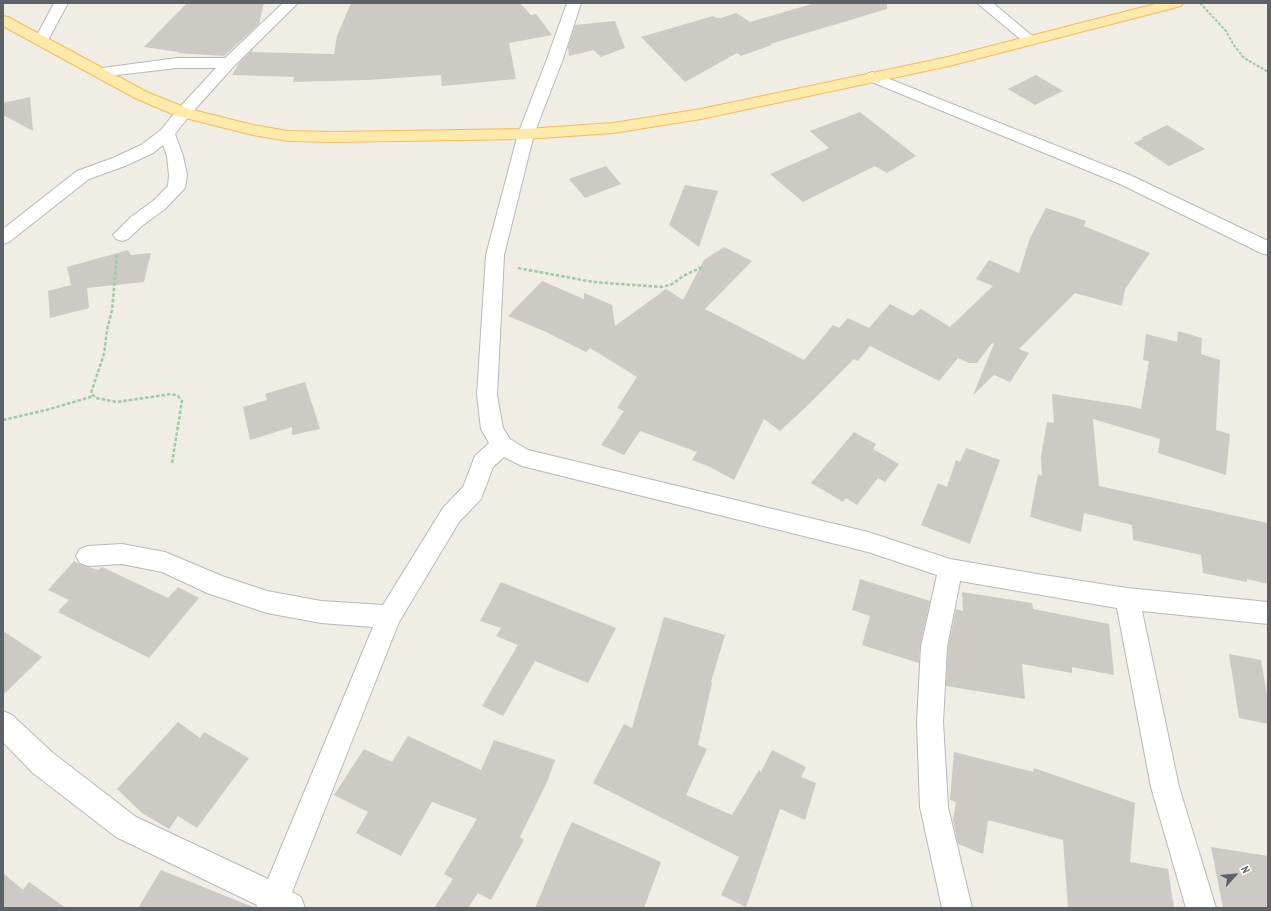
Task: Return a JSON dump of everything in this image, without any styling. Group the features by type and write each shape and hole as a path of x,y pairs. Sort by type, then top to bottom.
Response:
{"main road":[{"path":"3,20 141,95 183,113 253,130 288,136 334,137 526,134 613,128 701,114 948,61 1176,3"}],"street":[{"path":"41,41 61,3"},
{"path":"3,238 84,175 119,162 147,149 167,134 183,113 229,63 291,3"},
{"path":"574,3 555,59 526,134 495,255 487,395 492,429 502,445 522,457 868,542 950,569 1037,585 1127,599 1268,613"},
{"path":"984,3 1030,40"},
{"path":"100,72 177,63 229,63"},
{"path":"872,77 1126,180 1268,249"},
{"path":"122,235 137,221 159,205 176,188 178,175 175,156 167,134"},
{"path":"3,724 43,763 126,827 278,905 389,617 451,515 473,492 482,462 502,445"},
{"path":"88,556 122,554 166,562 216,585 266,602 320,612 389,617"},
{"path":"950,569 934,647 930,722 934,807 957,908"},
{"path":"1127,599 1165,787 1201,908"}],"path":[{"path":"1200,3 1226,32 1244,58 1268,72"},
{"path":"122,235 117,253 112,310 107,330 104,354 91,393 96,398 117,402 171,394 178,396 182,400 172,463"},
{"path":"495,255 518,268 564,278 662,287 672,284 685,275 702,267"},
{"path":"3,420 94,396"}],"building":[{"path":"264,3 259,24 224,56 178,53 179,52 144,47 186,4"},
{"path":"351,3 520,3 531,15 536,14 552,35 509,43 516,79 442,86 441,75 367,80 293,82 294,77 232,75 239,63 253,49 252,52 334,54 337,36"},
{"path":"815,3 887,3 887,9 770,44 772,45 741,56 737,53 685,82 641,37 713,16 716,18 721,18 736,13 750,22"},
{"path":"615,21 625,48 601,57 593,50 569,56 568,47 575,25"},
{"path":"1036,75 1063,91 1035,105 1008,89"},
{"path":"30,97 33,131 3,115 3,103"},
{"path":"860,112 916,156 887,173 875,166 803,202 770,174 829,148 810,131"},
{"path":"1167,125 1205,149 1169,166 1134,143"},
{"path":"606,166 621,184 585,198 569,179"},
{"path":"685,185 718,191 699,247 669,225"},
{"path":"1046,208 1086,221 1084,226 1150,253 1125,289 1122,306 1075,293 1019,349 1029,353 1010,382 994,375 973,395 994,344 992,343 977,363 969,363 958,358 939,381 870,346 858,361 854,359 780,431 764,419 734,480 710,467 692,460 697,452 640,431 624,455 601,445 624,411 617,408 637,377 590,348 586,352 544,331 508,316 542,281 584,299 584,293 612,305 615,326 666,289 683,300 704,260 724,247 752,261 705,309 804,360 833,325 839,328 848,318 869,328 890,304 913,316 921,309 950,327 993,286 976,279 989,260 1019,273 1030,238"},
{"path":"128,250 131,255 151,253 144,282 87,288 89,308 50,318 48,291 71,285 67,267"},
{"path":"1178,331 1202,338 1201,354 1220,360 1216,430 1230,434 1226,475 1158,453 1160,439 1093,419 1099,486 1268,523 1268,584 1247,579 1247,582 1203,573 1201,555 1133,540 1132,525 1084,513 1081,532 1030,517 1038,474 1042,476 1041,456 1047,422 1054,423 1052,394 1141,409 1149,361 1143,360 1146,334 1177,342"},
{"path":"305,382 320,429 292,435 292,427 250,440 243,407 267,400 265,394"},
{"path":"854,432 876,444 873,449 899,464 885,482 878,478 857,505 846,498 843,502 811,483"},
{"path":"966,448 1000,460 970,544 921,525 938,483 947,487 956,460 960,462"},
{"path":"74,561 98,570 102,567 168,598 178,587 199,598 149,658 58,612 69,600 48,590"},
{"path":"860,579 930,601 920,647 919,663 862,645 870,616 852,610"},
{"path":"501,582 616,628 588,683 535,661 503,716 482,706 518,645 496,636 501,628 480,621"},
{"path":"962,592 1032,603 1033,609 1109,624 1114,675 1072,667 1072,673 1022,664 1025,699 946,686 948,647 956,609 963,611"},
{"path":"664,617 725,635 711,682 698,745 707,749 686,795 732,815 759,770 761,772 772,750 806,767 801,777 816,783 805,820 780,809 746,907 721,895 739,857 593,783 624,724 632,728"},
{"path":"3,631 42,657 3,695"},
{"path":"1229,654 1261,660 1268,701 1268,724 1239,718"},
{"path":"178,722 200,738 204,732 249,758 197,828 178,816 169,829 142,813 117,789"},
{"path":"408,736 481,770 494,740 555,760 547,782 520,837 524,840 491,900 478,893 468,908 434,908 453,879 444,874 477,819 432,802 401,856 356,833 368,812 334,795 364,749 392,762"},
{"path":"954,752 1033,772 1034,768 1135,803 1130,862 1168,869 1174,908 1068,908 1063,840 988,820 983,854 958,844 953,820 956,802 950,800"},
{"path":"572,822 661,862 644,908 535,908"},
{"path":"1211,847 1268,856 1268,908 1223,908"},
{"path":"161,870 253,907 253,908 138,908"},
{"path":"3,873 23,890 29,882 66,908 3,908"}]}
